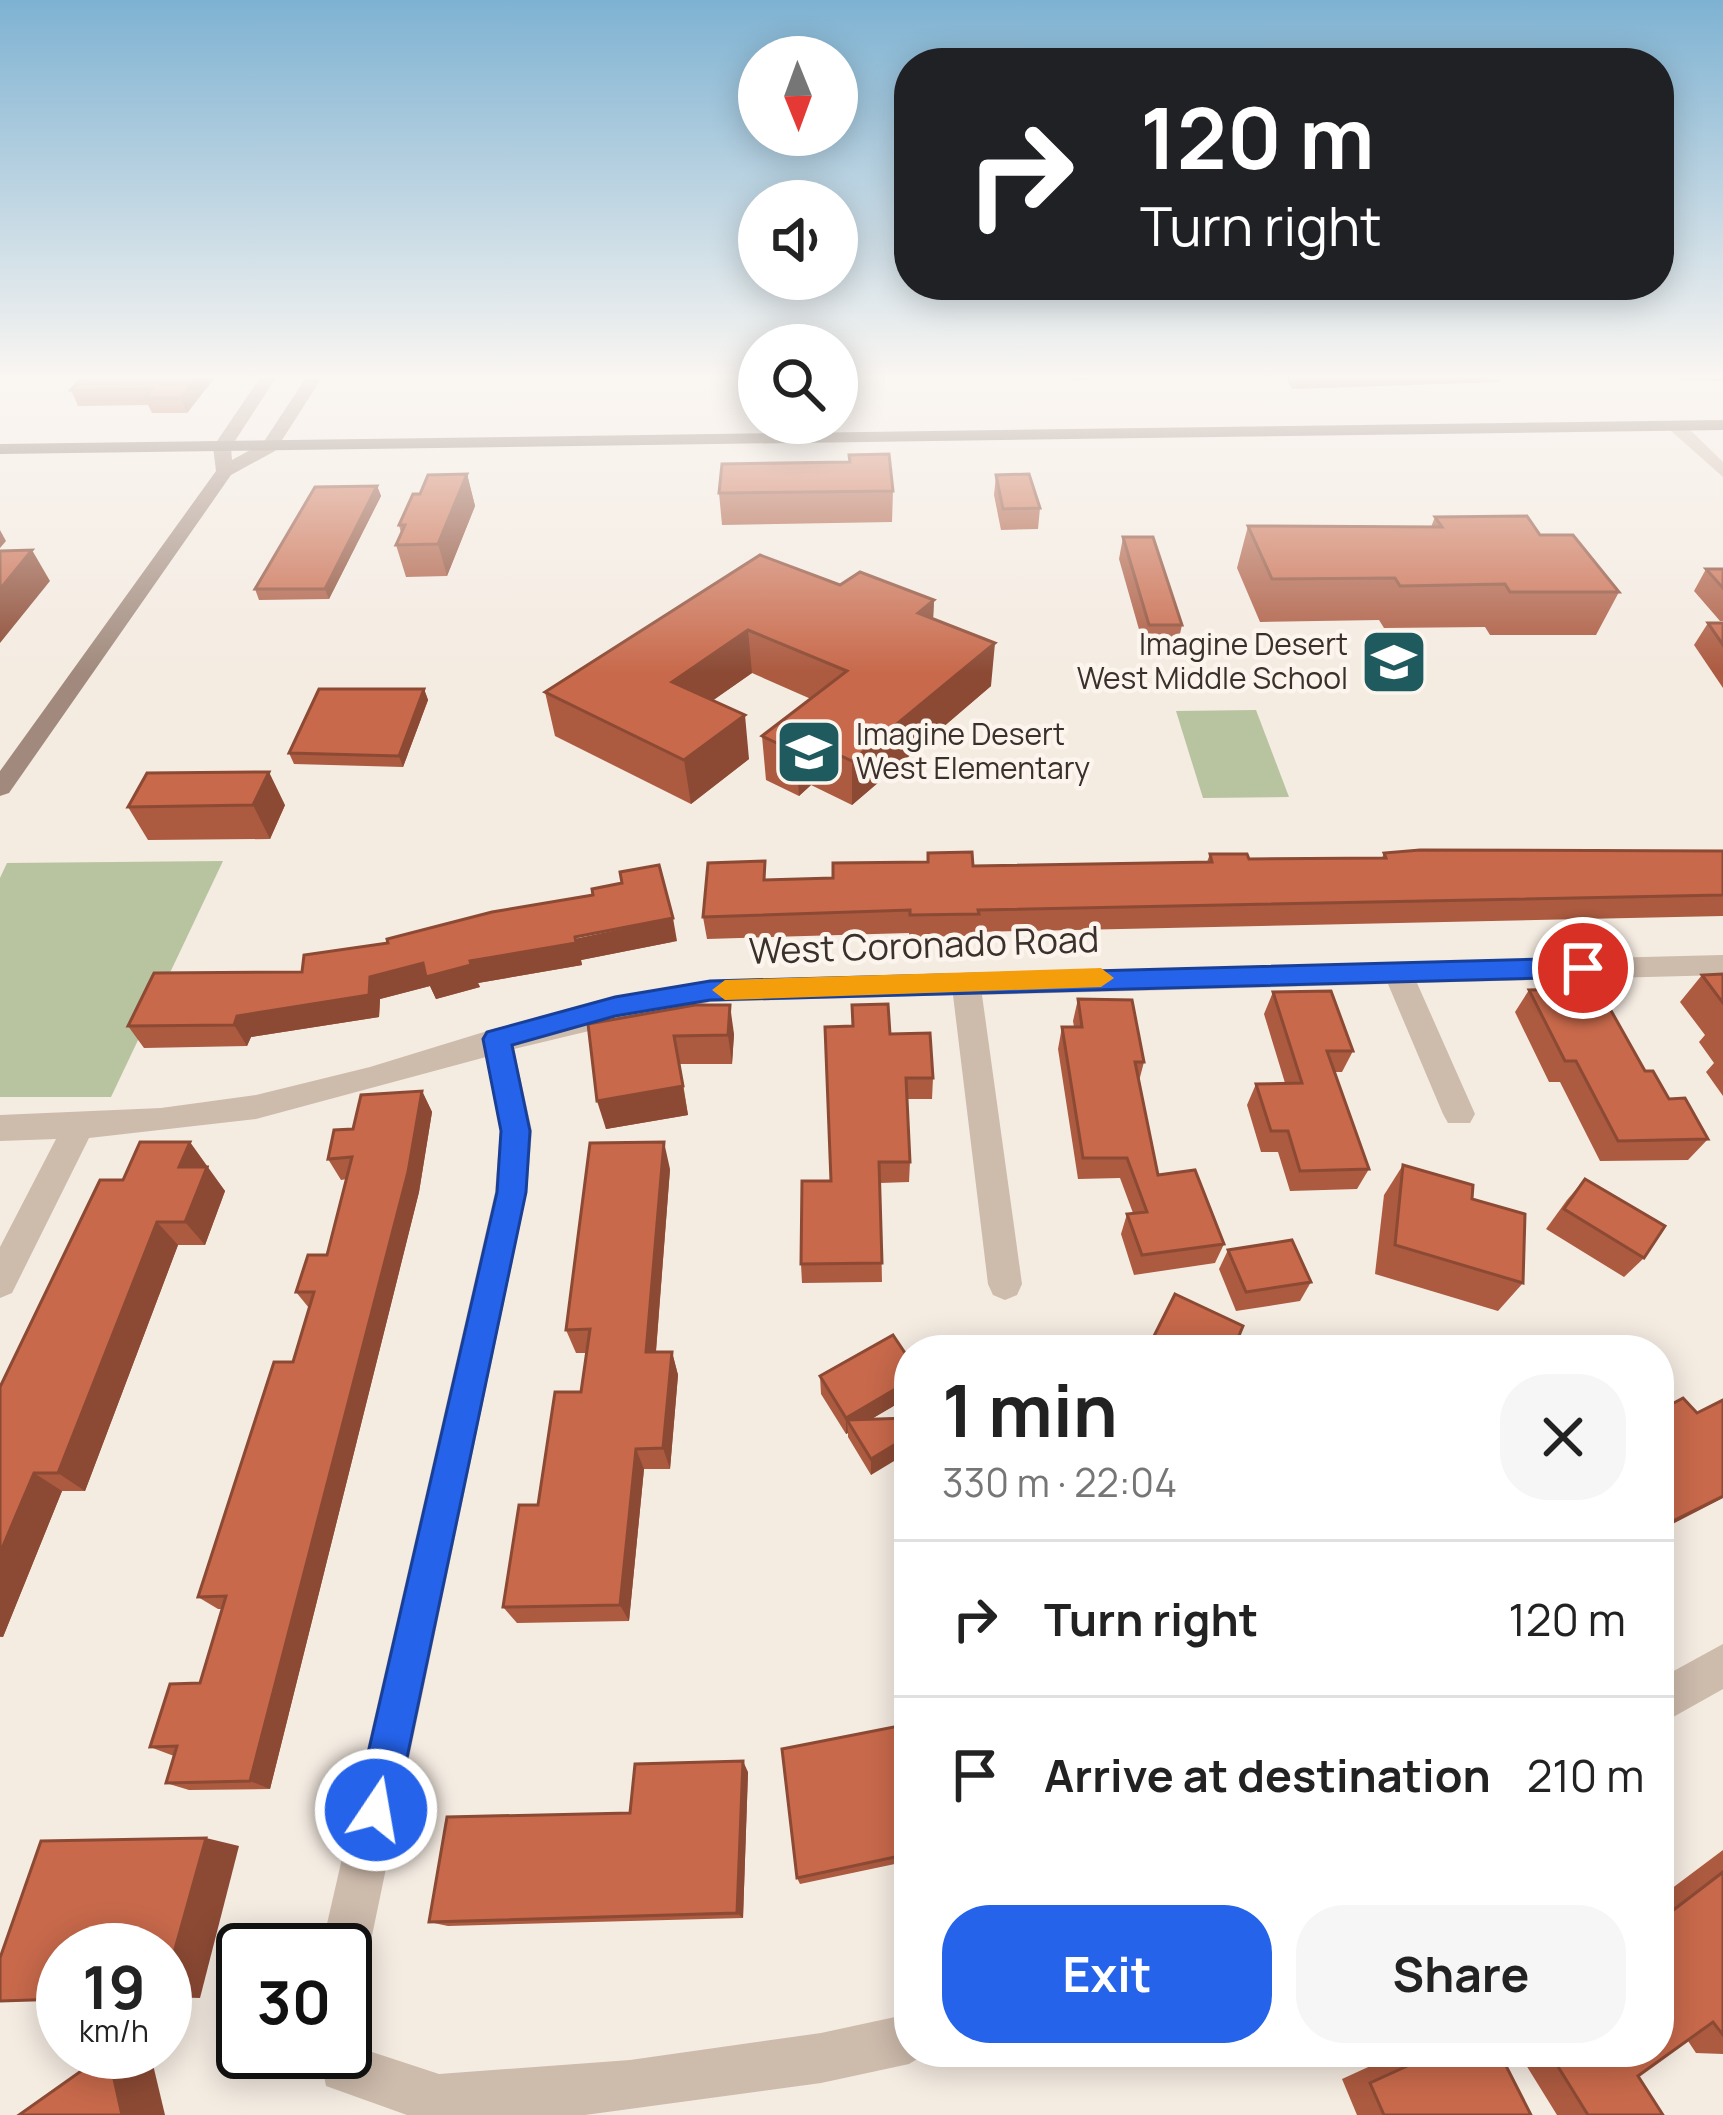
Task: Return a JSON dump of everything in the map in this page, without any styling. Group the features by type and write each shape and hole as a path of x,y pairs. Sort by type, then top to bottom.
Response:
{"main road":[{"path":"0,788 222,475"}],"street":[{"name":"West Coronado Road","path":"0,1128 79,1126 258,1107 615,1006 710,991 1723,965"},
{"path":"1397,970 1459,1114"},
{"path":"966,981 1005,1284"},
{"path":"351,1923 512,1192 516,1131 497,1039"},
{"path":"0,1282 79,1126"},
{"path":"1674,1694 1723,1665"},
{"path":"372,2072 439,2100 629,2086 821,2058 894,2042"}],"green space":[{"path":"1256,710 1289,797 1203,798 1176,711"},
{"path":"223,861 111,1097 0,1097 0,878 7,863"}],"building":[{"path":"428,475 467,475 438,544 396,545 413,494 420,494"},
{"path":"721,475 891,475 893,491 719,493"},
{"path":"996,475 1029,475 1040,508 1003,509"},
{"path":"377,486 325,589 255,589 315,487"},
{"path":"1527,516 1540,535 1573,535 1619,592 1510,592 1505,584 1400,586 1395,578 1272,579 1248,526 1442,527 1435,517"},
{"path":"1123,537 1153,537 1182,625 1149,625"},
{"path":"32,550 0,589 0,551"},
{"path":"760,555 840,585 860,572 934,600 918,613 995,643 852,761 809,741 796,752 762,736 847,671 748,630 672,682 745,715 684,760 545,692"},
{"path":"1706,569 1723,569 1723,588"},
{"path":"1708,623 1723,623 1723,645"},
{"path":"319,689 424,689 399,756 289,753"},
{"path":"269,772 253,805 128,807 147,773"},
{"path":"1723,851 1723,895 703,917 708,863 765,861 764,880 833,878 833,863 928,862 928,853 972,852 973,866 1212,862 1210,854 1247,854 1249,859 1386,858 1384,853"},
{"path":"659,865 673,918 575,937 576,943 470,961 471,965 426,977 423,963 370,977 369,995 237,1016 234,1025 128,1026 154,973 302,972 304,955 388,943 387,939 492,912 593,895 592,889 622,883 620,872"},
{"path":"1723,974 1723,1003 1702,975"},
{"path":"1579,989 1589,1007 1609,1007 1645,1071 1653,1071 1669,1099 1685,1098 1708,1139 1618,1141 1576,1061 1565,1061 1529,990"},
{"path":"1331,991 1353,1051 1327,1051 1369,1169 1300,1171 1288,1131 1271,1131 1256,1084 1302,1083 1273,992"},
{"path":"1078,999 1132,1000 1144,1062 1135,1062 1158,1175 1195,1170 1224,1244 1142,1255 1127,1214 1147,1212 1127,1158 1083,1158 1062,1027 1082,1027"},
{"path":"888,1004 890,1034 930,1033 933,1078 906,1078 910,1162 879,1162 882,1263 801,1264 802,1181 831,1181 825,1027 853,1026 852,1005"},
{"path":"695,1005 730,1005 728,1035 674,1036 683,1086 597,1101 588,1024"},
{"path":"422,1091 408,1172 250,1781 166,1783 177,1746 150,1747 170,1684 200,1683 226,1596 198,1597 274,1362 293,1362 314,1292 296,1292 308,1255 327,1255 352,1157 328,1159 334,1130 353,1129 361,1095"},
{"path":"140,1142 190,1142 179,1167 207,1167 185,1222 157,1222 58,1473 34,1473 0,1553 0,1387 100,1180 123,1180"},
{"path":"664,1142 646,1352 672,1352 663,1448 636,1449 620,1605 503,1607 519,1505 538,1505 555,1392 581,1392 590,1329 566,1330 590,1143"},
{"path":"1403,1165 1473,1185 1472,1199 1525,1214 1523,1283 1395,1245"},
{"path":"1585,1179 1665,1226 1644,1258 1564,1209"},
{"path":"1292,1240 1311,1282 1246,1292 1228,1250"},
{"path":"1175,1294 1243,1326 1239,1335 1154,1335"},
{"path":"894,1336 894,1390 846,1418 820,1376"},
{"path":"1683,1398 1697,1413 1723,1400 1723,1496 1674,1520 1674,1403"},
{"path":"894,1418 894,1445 871,1459 847,1420"},
{"path":"894,1727 894,1857 797,1878 782,1749"},
{"path":"743,1761 737,1913 429,1922 447,1817 630,1813 635,1764"},
{"path":"206,1838 182,1923 36,1923 36,2000 0,2001 0,1958 41,1841"},
{"path":"1723,1872 1723,2035 1713,2022 1674,2050 1674,1910"},
{"path":"1405,2067 1507,2067 1531,2115 1384,2115 1370,2083"},
{"path":"1558,2067 1650,2067 1638,2076 1663,2115 1588,2115"},
{"path":"70,2079 114,2079 122,2115 19,2115"}],"slow traffic":[{"path":"725,990 1101,978"}],"place":[{"name":"Imagine Desert West Middle School","path":"1394,662"},
{"name":"Imagine Desert West Elementary","path":"809,752"}],"route":[{"path":"376,1810 512,1192 516,1131 497,1039 615,1006 710,991 1583,968"}]}
